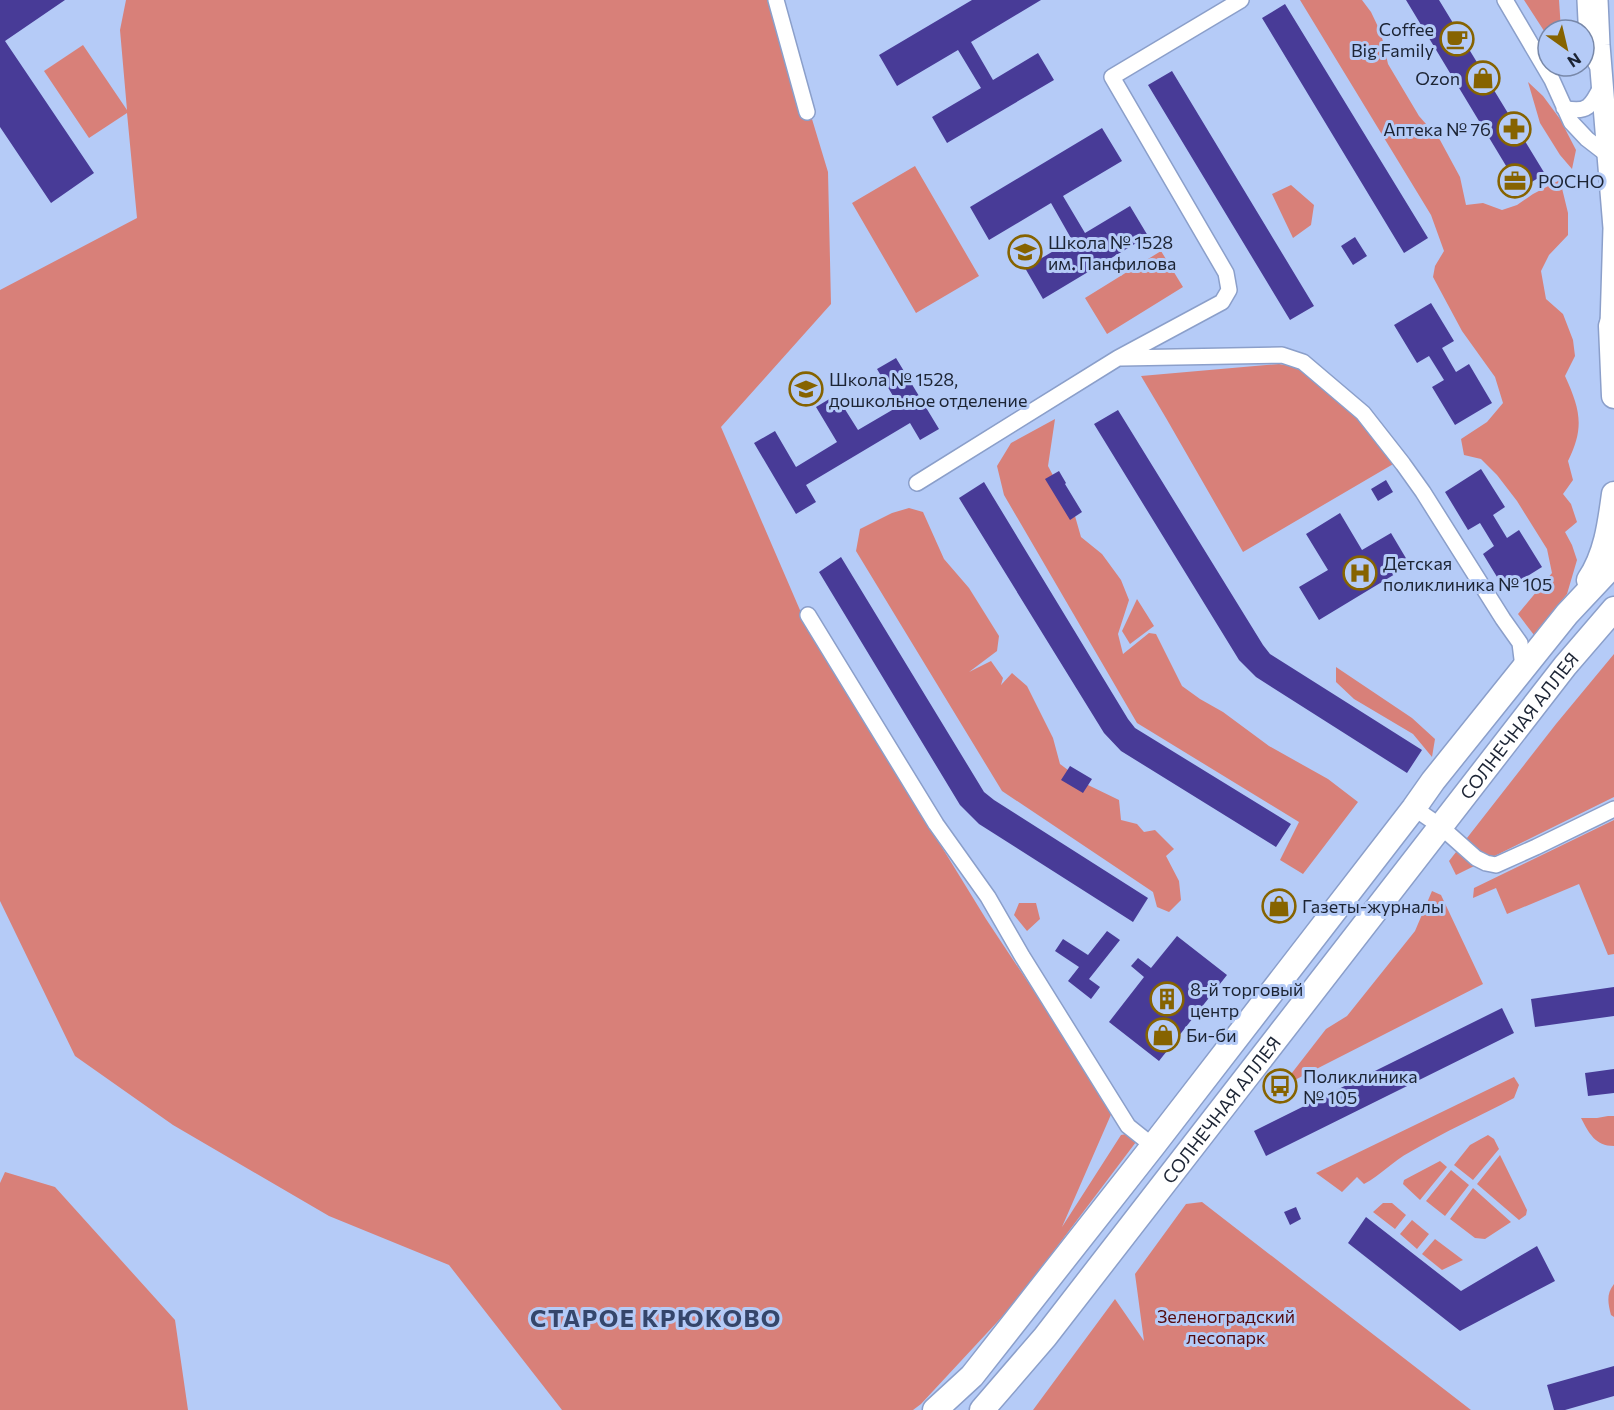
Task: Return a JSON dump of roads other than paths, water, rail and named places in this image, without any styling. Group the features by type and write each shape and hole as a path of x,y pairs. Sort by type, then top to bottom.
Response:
{"main road":[{"path":"1597,0 1614,228 1614,396"},
{"name":"СОЛНЕЧНАЯ АЛЛЕЯ","path":"1567,614 1594,573 1603,554 1614,494"},
{"name":"СОЛНЕЧНАЯ АЛЛЕЯ","path":"935,1410 972,1376 1523,667 1567,614 1614,564"},
{"name":"СОЛНЕЧНАЯ АЛЛЕЯ","path":"982,1410 1045,1337 1565,666 1614,609"}],"street":[{"path":"776,0 807,112"},
{"path":"917,483 1118,358 1222,302 1229,290 1227,273 1112,77 1242,0"},
{"path":"1505,0 1552,80 1571,122 1609,156"},
{"path":"1564,108 1577,111 1587,107 1594,100 1602,82 1587,41 1585,0"},
{"path":"1118,358 1282,355 1303,362 1363,413 1403,464 1520,643 1523,667"},
{"path":"808,615 936,824 988,897 1128,1126 1153,1146"},
{"path":"1414,808 1440,826 1476,858 1496,865 1614,809"}],"place":[{"name":"Coffee Big Family","path":"1457,39"},
{"name":"Ozon","path":"1483,78"},
{"name":"Аптека № 76","path":"1514,129"},
{"name":"РОСНО","path":"1515,181"},
{"name":"Школа № 1528 им. Панфилова","path":"1025,252"},
{"name":"Школа № 1528, дошкольное отделение","path":"806,389"},
{"name":"Детская поликлиника № 105","path":"1360,573"},
{"name":"Газеты-журналы","path":"1279,906"},
{"name":"8-й торговый центр","path":"1167,999"},
{"name":"Би-би","path":"1163,1035"},
{"name":"Поликлиника № 105","path":"1280,1086"}],"district":[{"name":"СТАРОЕ КРЮКОВО","path":"656,1317"}],"park label":[{"name":"Зеленоградский лесопарк","path":"1226,1326"}]}
